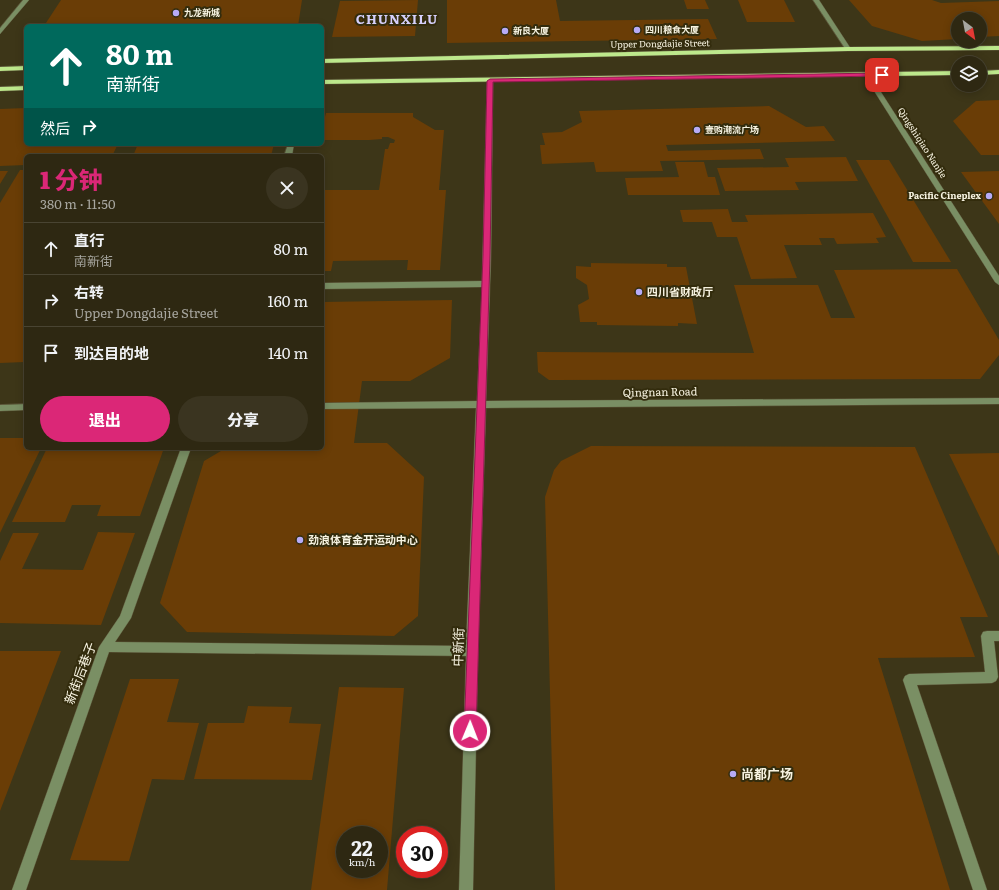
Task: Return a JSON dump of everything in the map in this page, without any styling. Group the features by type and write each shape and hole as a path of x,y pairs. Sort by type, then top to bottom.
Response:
{"main road":[{"name":"Upper Dongdajie Street","path":"324,61 848,49 999,48"},
{"path":"0,69 24,68"},
{"path":"987,73 999,72"},
{"path":"324,82 490,81 951,73"},
{"path":"0,89 24,88"}],"street":[{"path":"0,32 26,0"},
{"path":"816,0 848,49"},
{"name":"Qingshiqiao Nanjie","path":"867,75 999,282"},
{"name":"中新街","path":"466,890 490,81"},
{"path":"324,286 485,284"},
{"name":"Qingnan Road","path":"324,406 999,401"},
{"path":"0,408 24,407"},
{"name":"新街后巷子","path":"19,890 105,647 125,618 185,450"},
{"path":"980,890 909,680 992,677 987,636 999,636"},
{"path":"105,647 472,651"}],"building":[{"name":"九龙新城","path":"61,0 302,0 298,24 45,24"},
{"path":"418,0 415,36 332,37 340,1"},
{"name":"新良大厦","path":"447,0 556,0 560,21 708,19 717,39 447,43"},
{"path":"684,0 705,0 709,9 687,9"},
{"path":"738,0 784,0 795,22 747,22"},
{"path":"849,0 932,0 941,3 999,1 999,36 987,37 987,12 951,12 951,39 922,41 872,26"},
{"path":"999,100 999,155 981,155 953,121 976,101"},
{"name":"壹购潮流广场","path":"769,106 806,127 824,126 835,141 666,145 668,151 760,149 764,159 660,161 663,171 596,172 594,162 542,164 540,145 545,145 542,133 562,132 582,122 579,111"},
{"path":"24,108 24,146 117,146 113,154 24,154 24,165 0,166 0,109"},
{"path":"326,113 413,113 413,117 435,130 444,130 439,190 446,190 440,270 407,270 408,260 333,261 331,271 324,271 324,190 379,190 385,149 388,149 390,143 394,143 395,140 388,137 382,137 382,139 369,140 324,140 324,120"},
{"path":"137,146 274,146 272,154 134,154"},
{"path":"846,157 858,181 795,182 799,190 725,191 717,168 789,167 785,158"},
{"path":"856,160 889,160 951,262 913,262"},
{"path":"675,162 704,162 708,177 715,177 720,195 628,195 625,178 679,177"},
{"path":"20,170 24,170 24,362 0,363 0,203"},
{"path":"0,171 8,171 0,184"},
{"name":"Pacific Cineplex","path":"999,171 999,224 961,172"},
{"path":"728,209 732,222 748,222 745,215 873,213 886,237 876,238 879,243 837,244 834,238 819,238 822,245 784,245 797,278 751,279 737,237 717,237 712,222 683,222 680,210"},
{"name":"四川省财政厅","path":"591,263 667,264 667,267 686,267 697,324 678,323 678,326 597,325 597,322 580,322 578,305 589,299 587,285 576,278 576,266 591,267"},
{"path":"957,269 999,340 999,355 980,379 549,380 538,372 537,352 754,353 734,285 818,285 831,318 855,318 834,270"},
{"name":"劲浪体育金开运动中心","path":"452,300 450,358 410,381 362,381 354,443 387,443 424,477 418,616 394,636 187,632 160,603 204,461 223,450 324,450 324,302"},
{"path":"0,438 24,438 24,450 40,450 0,533"},
{"name":"尚都广场","path":"591,446 915,447 988,617 960,617 975,657 878,658 950,890 555,890 545,497 554,470 561,461"},
{"path":"46,450 163,450 140,516 97,516 101,505 72,505 65,522 12,522"},
{"path":"999,453 999,556 949,454"},
{"path":"98,532 135,533 101,625 0,623 0,561 13,533 39,533 22,569 83,570"},
{"path":"0,651 61,651 0,811"},
{"path":"130,679 179,679 167,722 199,723 184,780 152,779 129,861 70,860"},
{"path":"339,687 404,688 387,890 311,890"},
{"path":"248,706 292,707 289,723 321,724 312,780 194,779 208,723 244,723"}],"place":[{"name":"九龙新城","path":"176,13"},
{"name":"四川粮食大厦","path":"637,30"},
{"name":"新良大厦","path":"505,31"},
{"name":"壹购潮流广场","path":"697,130"},
{"name":"Pacific Cineplex","path":"989,196"},
{"name":"四川省财政厅","path":"639,292"},
{"name":"劲浪体育金开运动中心","path":"300,540"},
{"name":"尚都广场","path":"733,774"}],"district":[{"name":"CHUNXILU","path":"397,19"}],"route":[{"path":"470,731 486,256 490,81 882,75"}]}
